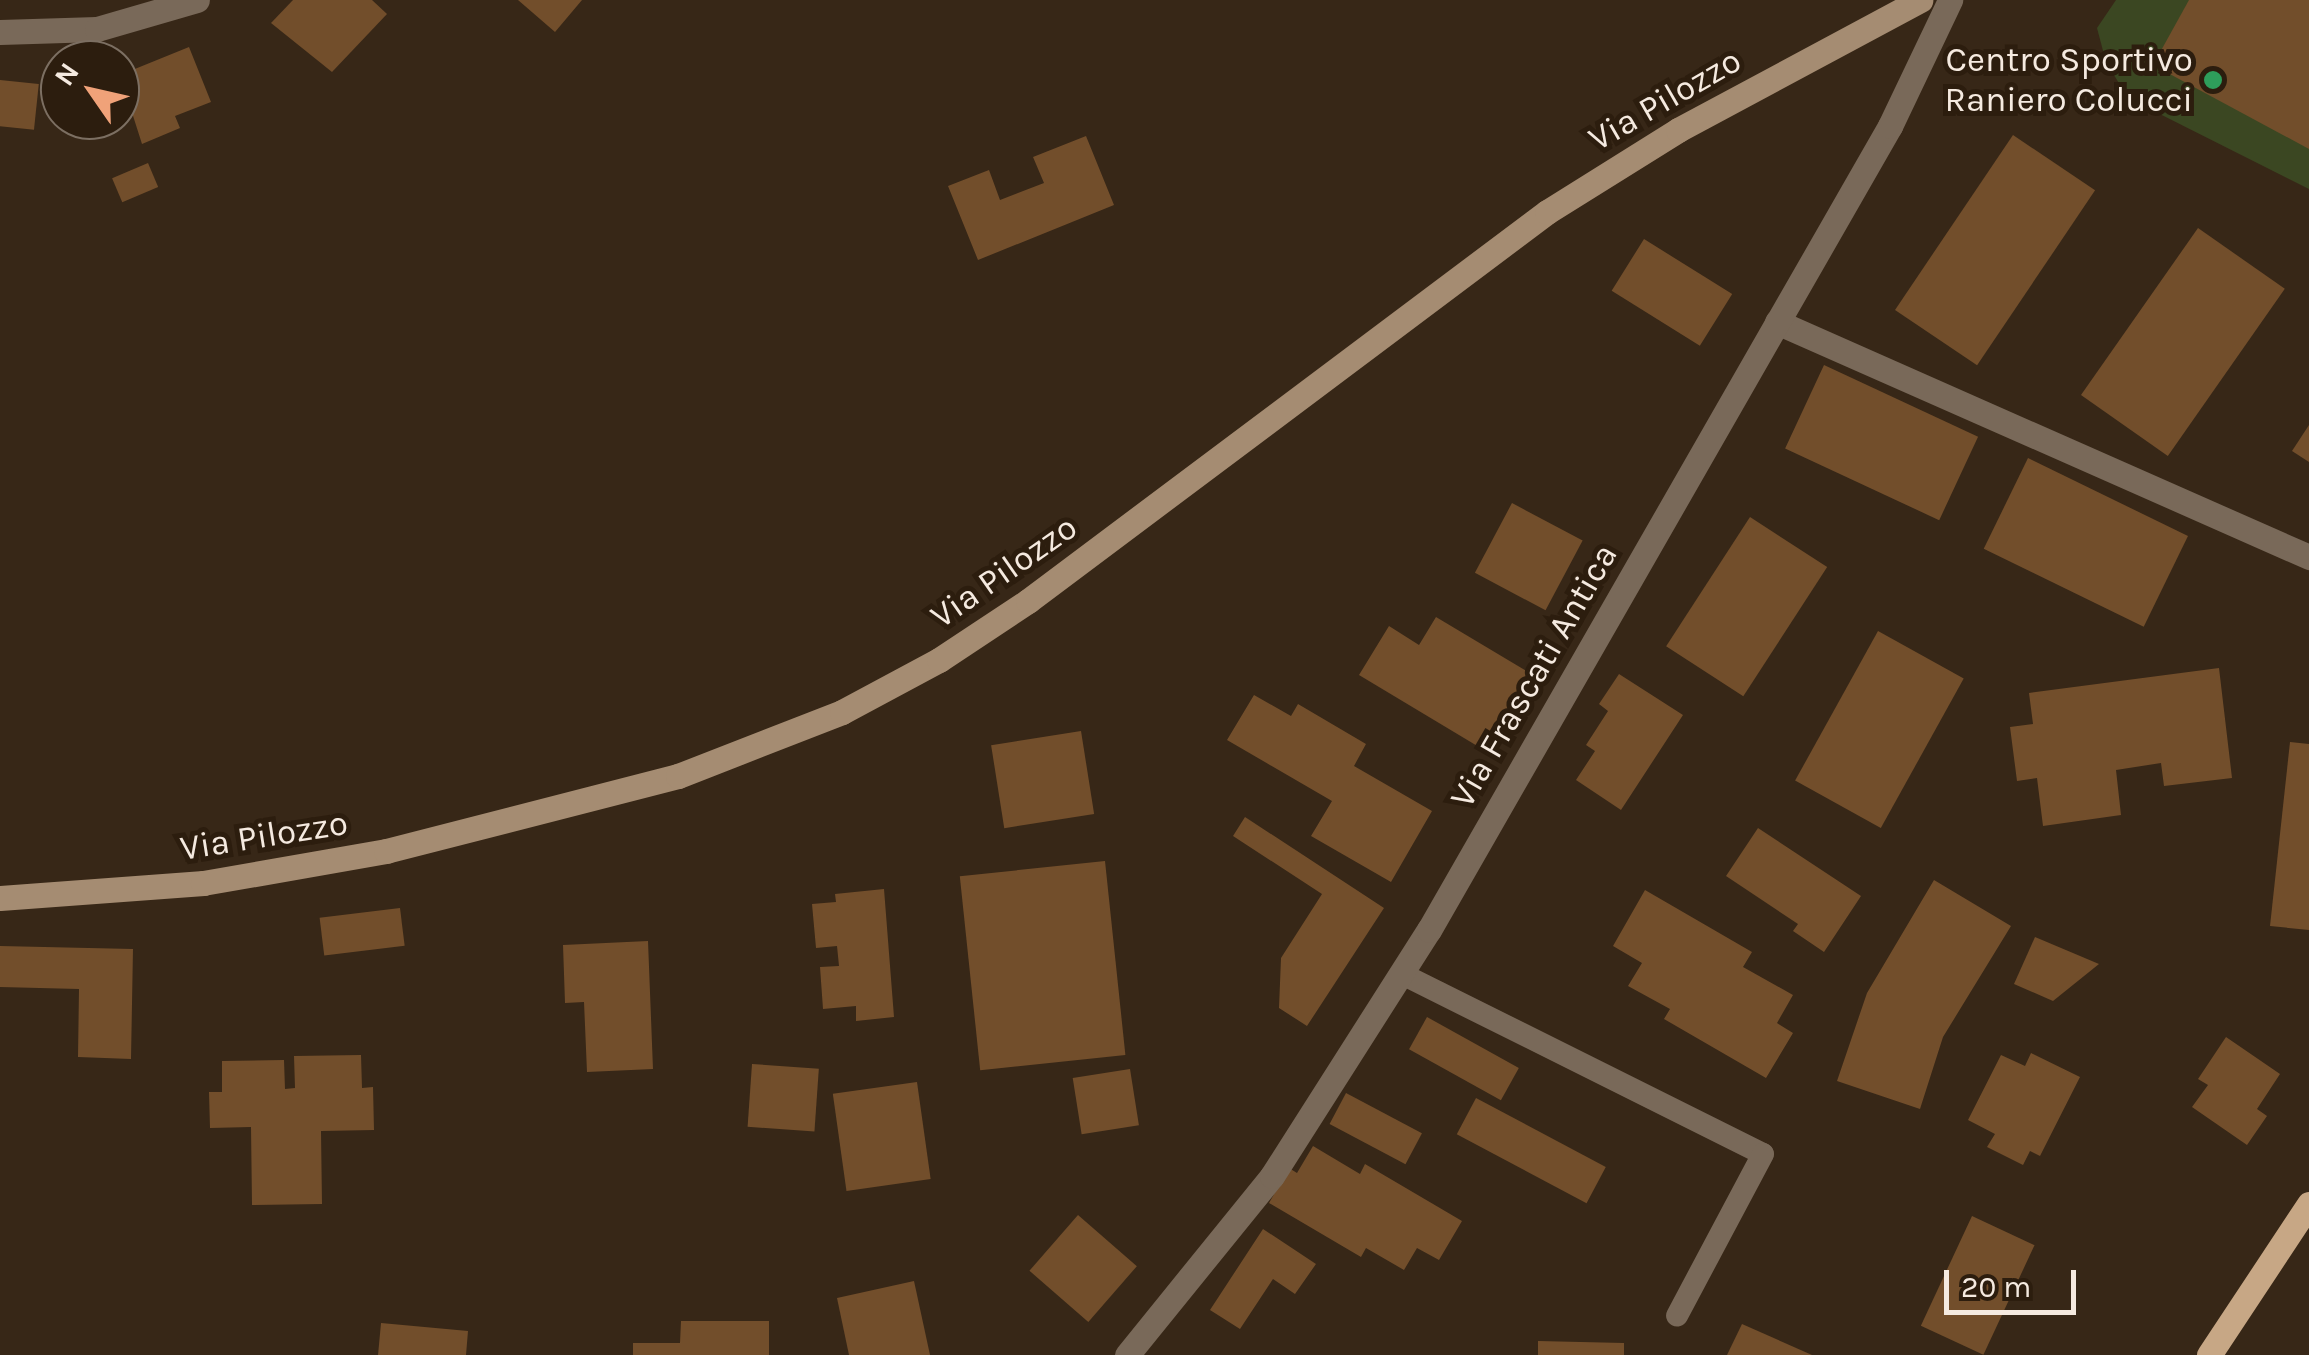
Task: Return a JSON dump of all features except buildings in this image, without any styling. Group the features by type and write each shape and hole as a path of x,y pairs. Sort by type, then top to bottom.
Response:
{"main road":[{"name":"Via Pilozzo","path":"0,898 203,883 386,851 678,776 842,712 1008,616 1548,212 1678,130 1920,0"},
{"path":"2208,1355 2309,1204"}],"street":[{"path":"0,32 97,29 198,0"},
{"name":"Via Frascati Antica","path":"1127,1355 1264,1186 1402,974 1890,126 1950,0"},
{"path":"1777,322 2309,557"}],"lane":[{"path":"1402,974 1763,1154 1677,1316"}],"green space":[{"name":"Centro Sportivo Raniero Colucci","path":"2116,0 2309,0 2309,189 2128,98 2106,62 2097,28"}],"place":[{"name":"Centro Sportivo Raniero Colucci","path":"2213,80"}]}
